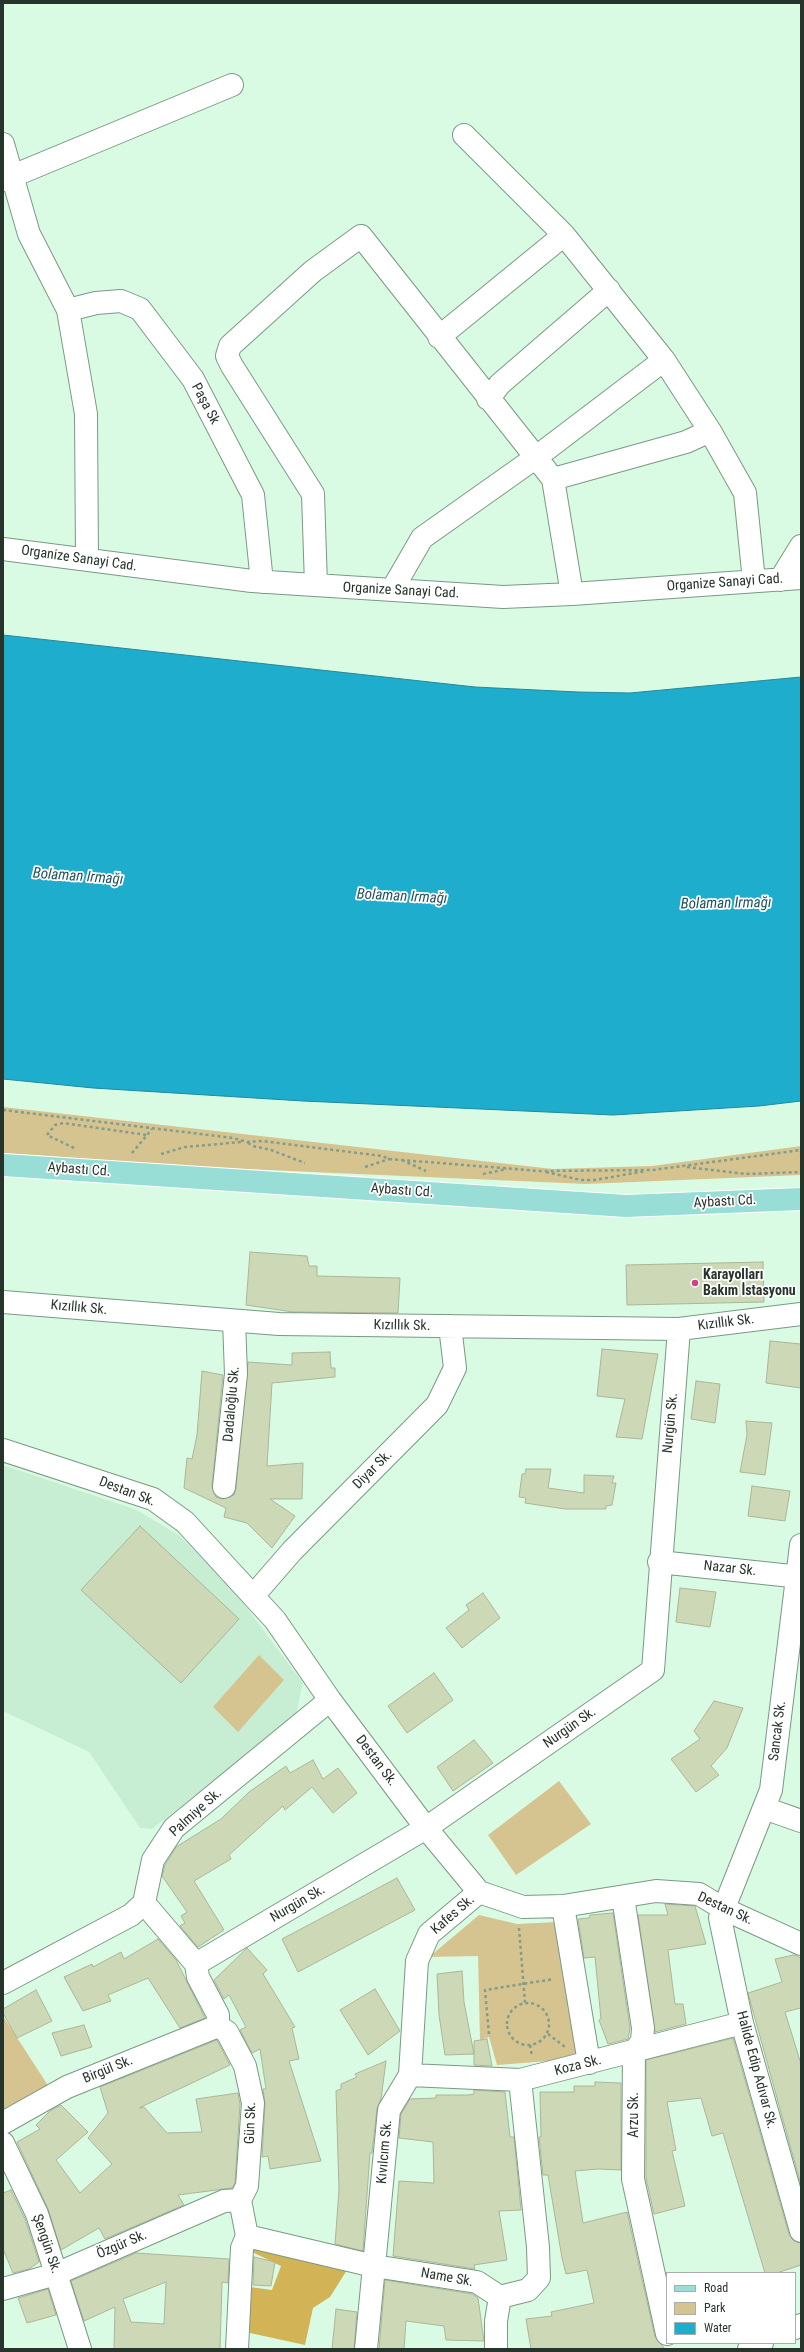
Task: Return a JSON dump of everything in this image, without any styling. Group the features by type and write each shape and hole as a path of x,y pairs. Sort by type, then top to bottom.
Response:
{"main road":[{"name":"Aybastı Cd.","path":"3,1165 626,1206 801,1199"}],"street":[{"path":"8,178 232,85"},
{"path":"464,135 564,235 664,360 710,431 745,493 754,581"},
{"path":"3,144 8,178 28,234 68,310 86,414 87,560"},
{"path":"439,337 564,235"},
{"path":"316,585 313,494 227,356 230,346 313,271 361,236 439,337 553,479 572,594"},
{"path":"488,399 500,384 609,290"},
{"name":"Paşa Sk","path":"68,310 96,303 122,301 140,309 193,380 253,495 262,582"},
{"path":"392,590 422,538 535,458 664,360"},
{"path":"553,479 686,442 710,431"},
{"path":"791,579 801,546"},
{"name":"Organize Sanayi Cad.","path":"3,549 262,582 503,597 572,594 791,579"},
{"name":"Kızıllık Sk.","path":"3,1302 279,1324 679,1329 801,1314"},
{"name":"Dadaloğlu Sk.","path":"224,1486 236,1374 234,1321"},
{"name":"Diyar Sk.","path":"253,1596 292,1551 438,1405 454,1368 450,1326"},
{"name":"Nurgün Sk.","path":"196,1964 426,1828 653,1670 660,1562 679,1329"},
{"name":"Destan Sk.","path":"3,1450 153,1499 185,1522 275,1620 330,1700 426,1828 479,1892 523,1907 563,1906 656,1891 698,1894 724,1909 801,1944"},
{"name":"Sancak Sk.","path":"724,1909 771,1790 799,1576 801,1545"},
{"name":"Nazar Sk.","path":"660,1562 799,1576"},
{"name":"Palmiye Sk.","path":"144,1903 153,1860 174,1828 330,1700"},
{"path":"764,1808 801,1822"},
{"name":"Kafes Sk.","path":"417,1961 429,1934 479,1892"},
{"name":"Arzu Sk.","path":"623,1897 643,2028 642,2041 634,2052 633,2179 666,2329"},
{"path":"3,1984 131,1915 144,1903 196,1964 198,1977 218,2015 218,2026"},
{"path":"563,1906 589,2063"},
{"name":"Halide Edip Adıvar Sk.","path":"724,1909 720,1918 742,2023 801,2231"},
{"name":"Kıvılcım Sk.","path":"366,2349 389,2110 410,2075 417,1961"},
{"name":"Koza Sk.","path":"410,2075 520,2080 634,2052 742,2023"},
{"name":"Birgül Sk.","path":"3,2123 67,2087 218,2026"},
{"name":"Gün Sk.","path":"218,2026 227,2032 245,2066 253,2103 247,2186 240,2200"},
{"path":"496,2349 496,2321 500,2297 528,2290 539,2278 538,2247 520,2080"},
{"name":"Şengün Sk.","path":"3,2143 37,2214 80,2349"},
{"path":"237,2349 242,2248 247,2236 240,2200"},
{"name":"Özgür Sk.","path":"3,2289 56,2274 224,2201 240,2200"},
{"name":"Name Sk.","path":"247,2236 374,2266 477,2282 500,2297"},
{"path":"749,2349 760,2344"}],"path":[{"path":"3,1110 233,1138 242,1142"},
{"path":"78,1149 47,1135 55,1125 63,1123 147,1135"},
{"path":"128,1159 152,1129"},
{"path":"155,1156 185,1147 242,1142 262,1142 382,1156 389,1159"},
{"path":"247,1142 253,1146 271,1150 309,1164"},
{"path":"364,1167 389,1159 399,1159 540,1171 588,1180 613,1178 653,1170 801,1150"},
{"path":"399,1159 432,1172"},
{"path":"680,1167 746,1174 801,1172"},
{"path":"481,1175 510,1168"},
{"path":"540,1171 653,1170"},
{"path":"523,1907 519,1924 525,2003"},
{"path":"489,2034 484,1990 558,1978"},
{"path":"525,2003 535,2004 546,2012 550,2026 548,2034 543,2040 530,2046 524,2045 512,2038 507,2026 507,2019 515,2007 525,2003"},
{"path":"548,2034 570,2050"}],"shaded area":[{"path":"3,1465 137,1510 180,1536 232,1588 303,1683 296,1715 152,1829 140,1828 89,1752 3,1711"},
{"path":"260,2245 347,2270 330,2297 313,2308 305,2345 250,2333 250,2287 272,2290 281,2266 250,2251"}],"green space":[{"path":"3,1107 553,1169 652,1166 801,1146 801,1175 586,1184 221,1168 3,1153"},
{"path":"259,1655 284,1680 238,1732 213,1707"},
{"path":"559,1781 591,1824 516,1875 488,1835"},
{"path":"479,1915 517,1924 557,1922 582,2044 574,2059 497,2065 489,2037 480,2040 478,1956 429,1957"},
{"path":"3,2016 49,2087 3,2112"}],"water":[{"name":"Bolaman Irmağı","path":"3,635 475,687 630,693 801,677 801,1101 759,1106 613,1115 303,1101 93,1088 3,1079"}],"building":[{"path":"250,1252 307,1256 309,1266 317,1266 317,1276 400,1278 398,1313 293,1312 246,1305"},
{"name":"Karayolları Bakım İstasyonu","path":"763,1262 764,1302 627,1305 626,1265"},
{"path":"770,1341 801,1344 801,1388 766,1383"},
{"path":"602,1349 658,1354 642,1439 616,1437 625,1399 597,1396"},
{"path":"330,1352 331,1368 335,1368 335,1377 272,1383 267,1466 303,1463 302,1499 270,1499 295,1516 272,1548 247,1523 224,1517 226,1508 184,1488 187,1458 192,1459 197,1435 202,1371 223,1375 212,1486 216,1497 223,1499 234,1495 236,1488 248,1362 292,1365 292,1353"},
{"path":"696,1381 720,1384 715,1423 691,1419"},
{"path":"746,1421 772,1423 765,1475 740,1472 747,1435"},
{"path":"526,1469 551,1469 548,1488 584,1493 584,1475 614,1476 612,1483 616,1483 612,1505 606,1506 606,1509 565,1509 525,1503 526,1498 519,1497 522,1474 525,1474"},
{"path":"752,1486 790,1491 785,1521 748,1516"},
{"path":"140,1526 239,1619 181,1683 81,1590"},
{"path":"680,1588 716,1592 710,1627 676,1622"},
{"path":"483,1593 500,1618 462,1648 446,1628 469,1610 466,1605"},
{"path":"434,1673 453,1700 407,1733 388,1706"},
{"path":"714,1701 743,1708 727,1748 711,1766 719,1775 696,1792 671,1759 700,1739 694,1731"},
{"path":"474,1740 493,1763 453,1791 437,1767"},
{"path":"313,1760 323,1779 338,1768 357,1793 333,1813 312,1787 285,1810 283,1806 229,1855 231,1859 194,1881 224,1930 198,1947 180,1926 185,1923 181,1916 187,1912 162,1876 165,1865 176,1847 221,1819 249,1792 286,1766 290,1773"},
{"path":"397,1878 415,1910 298,1972 282,1939"},
{"path":"665,1904 695,1906 706,1944 668,1950 675,2004 683,2004 686,2024 655,2032 638,1915 668,1915"},
{"path":"613,1913 630,2028 628,2039 608,2044 599,2020 601,2019 595,1957 584,1958 578,1919 589,1918 590,1915"},
{"path":"158,1939 176,1960 205,2018 180,2028 148,1978 108,1995 111,2001 83,2011 64,1977 92,1964 93,1967 121,1952 124,1959"},
{"path":"247,1948 267,1970 263,1974 295,2027 292,2028 299,2059 289,2061 321,2161 270,2169 268,2156 262,2157 265,2104 263,2089 266,2089 260,2049 252,2053 240,2030 246,2027 229,1995 224,1999 214,1980"},
{"path":"794,1955 801,1958 801,2008 785,2012 801,2064 801,2185 748,1993 782,1982 775,1959"},
{"path":"462,1971 464,2002 474,2054 445,2055 439,2015 437,1974"},
{"path":"375,1989 400,2031 368,2055 340,2010"},
{"path":"36,1990 52,2021 17,2038 3,2013 3,2009"},
{"path":"84,2025 92,2047 61,2056 52,2033"},
{"path":"733,2038 789,2234 793,2240 801,2243 801,2265 780,2272 765,2272 723,2133 712,2136 701,2098 667,2102 676,2150 672,2151 685,2206 654,2214 646,2178 646,2060"},
{"path":"487,2039 492,2066 474,2065 474,2041"},
{"path":"217,2040 230,2065 139,2108 144,2107 167,2133 202,2132 196,2099 238,2093 240,2104 235,2183 232,2188 178,2195 184,2205 105,2239 99,2228 61,2250 48,2209 17,2142 40,2129 36,2125 50,2111 61,2105 88,2132 56,2160 80,2193 112,2164 88,2138 108,2113 100,2087"},
{"path":"386,2061 381,2099 377,2109 372,2153 370,2153 363,2251 335,2244 339,2190 336,2091 341,2089 341,2084 357,2077 355,2074"},
{"path":"595,2082 621,2083 621,2170 598,2169 575,2171 583,2223 627,2212 655,2337 665,2349 531,2349 526,2319 552,2316 551,2312 594,2303 587,2270 566,2274 548,2175 543,2175 539,2137 541,2137 540,2092 574,2092 574,2086 595,2086"},
{"path":"474,2090 505,2092 510,2137 514,2137 521,2210 499,2211 507,2260 474,2265 475,2269 393,2256 399,2181 434,2183 433,2142 399,2138 401,2114 410,2099 436,2098 436,2095 468,2095 474,2094"},
{"path":"11,2190 25,2219 39,2262 29,2269 13,2273 3,2249 3,2193"},
{"path":"136,2253 229,2259 228,2283 222,2282 220,2349 114,2349 115,2307 84,2321 71,2281","holes":["166,2282 164,2324 131,2322 123,2299"]},
{"path":"254,2257 275,2262 271,2286 253,2285"},
{"path":"385,2280 472,2294 478,2298 484,2341 446,2340 444,2326 406,2321 404,2349 379,2349"},
{"path":"48,2289 56,2315 27,2323 18,2298"},
{"path":"336,2309 357,2312 354,2349 332,2349"}],"place":[{"name":"Karayolları Bakım İstasyonu","path":"695,1283"}]}
